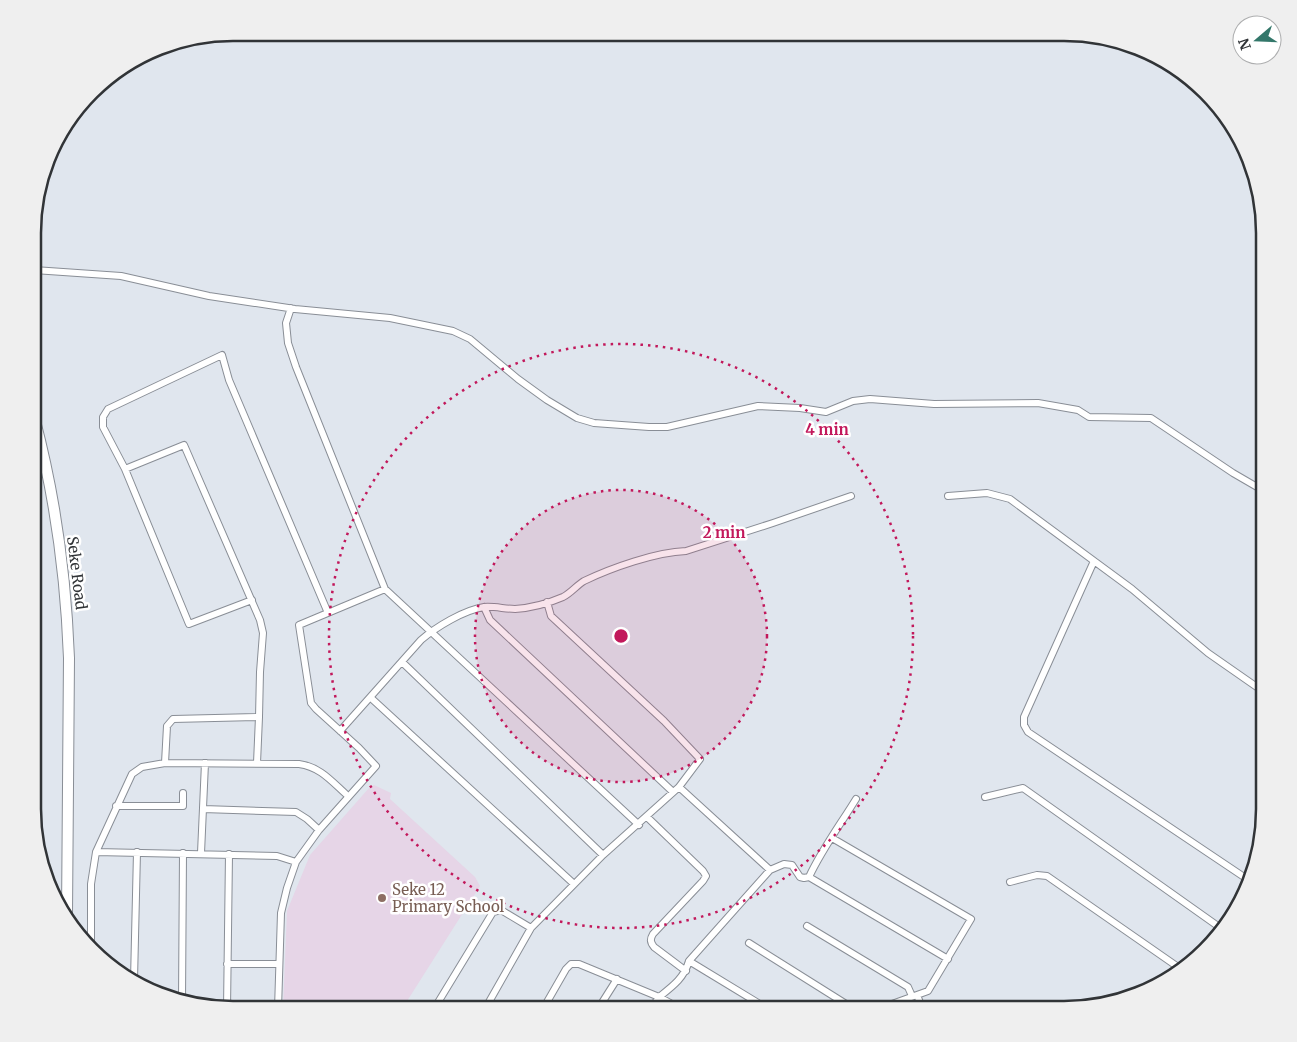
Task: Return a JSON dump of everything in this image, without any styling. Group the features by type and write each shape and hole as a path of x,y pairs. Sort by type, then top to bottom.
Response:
{"main road":[{"name":"Seke Road","path":"41,447 50,486 66,598 69,658 67,905"}],"street":[{"path":"41,270 121,276 209,296 291,308 390,318 453,331 470,340 547,400 577,418 594,422 667,427 758,406 792,407 826,412 853,401 870,399 943,405 1038,403 1078,410 1089,417 1151,418 1256,486"},
{"path":"291,308 286,323 288,343 296,367 385,589 639,824"},
{"path":"252,600 189,624 125,469 103,427 103,417 108,409 222,355 229,380 328,612"},
{"path":"125,469 184,445 252,600 263,633 257,763"},
{"path":"948,496 987,493 1010,499 1132,589 1208,653 1256,686"},
{"path":"340,731 421,640 430,632 456,617 484,607 516,609 547,602 563,597 583,582 628,564 672,551 686,551 851,496"},
{"path":"1094,561 1024,717 1024,726 1028,732 1243,877"},
{"path":"278,1001 281,913 296,862 318,830 376,766 360,748 316,709 312,703 299,625 385,589"},
{"path":"490,1001 531,928 603,855 679,787 700,759 664,721 551,616 547,602"},
{"path":"484,607 490,620 673,792"},
{"path":"402,662 603,855"},
{"path":"371,698 574,884"},
{"path":"165,763 167,726 172,719 259,717"},
{"path":"91,938 91,884 96,852 116,806 135,770 165,763 299,764 310,766 322,772 348,796"},
{"path":"201,853 205,763"},
{"path":"679,787 770,870"},
{"path":"985,797 1023,788 1217,925"},
{"path":"116,806 183,806 184,793"},
{"path":"809,877 822,851 856,799"},
{"path":"203,809 296,812 306,818 318,830"},
{"path":"647,817 706,876 704,881 651,938 651,944 654,947 686,971"},
{"path":"832,838 971,920 928,991 901,1001"},
{"path":"96,852 276,856 296,862"},
{"path":"134,973 137,852"},
{"path":"182,994 183,853"},
{"path":"227,1000 229,854"},
{"path":"656,1001 659,996 678,982 686,971 689,960 770,870 784,864 792,865 800,877 809,877 948,959"},
{"path":"1010,882 1037,875 1047,876 1175,965"},
{"path":"439,1001 493,912 501,910 531,928"},
{"path":"807,926 908,987 918,1001"},
{"path":"749,943 841,1001"},
{"path":"689,960 755,1001"},
{"path":"227,964 279,964"},
{"path":"548,1001 566,969 572,964 579,964 667,1001"},
{"path":"603,1001 617,979"}],"shaded area":[{"name":"Seke 12 Primary School","path":"374,785 391,793 390,799 475,877 480,886 407,1001 283,1001 287,911 310,855 369,788"}],"place":[{"name":"Seke 12 Primary School","path":"382,898"}]}
